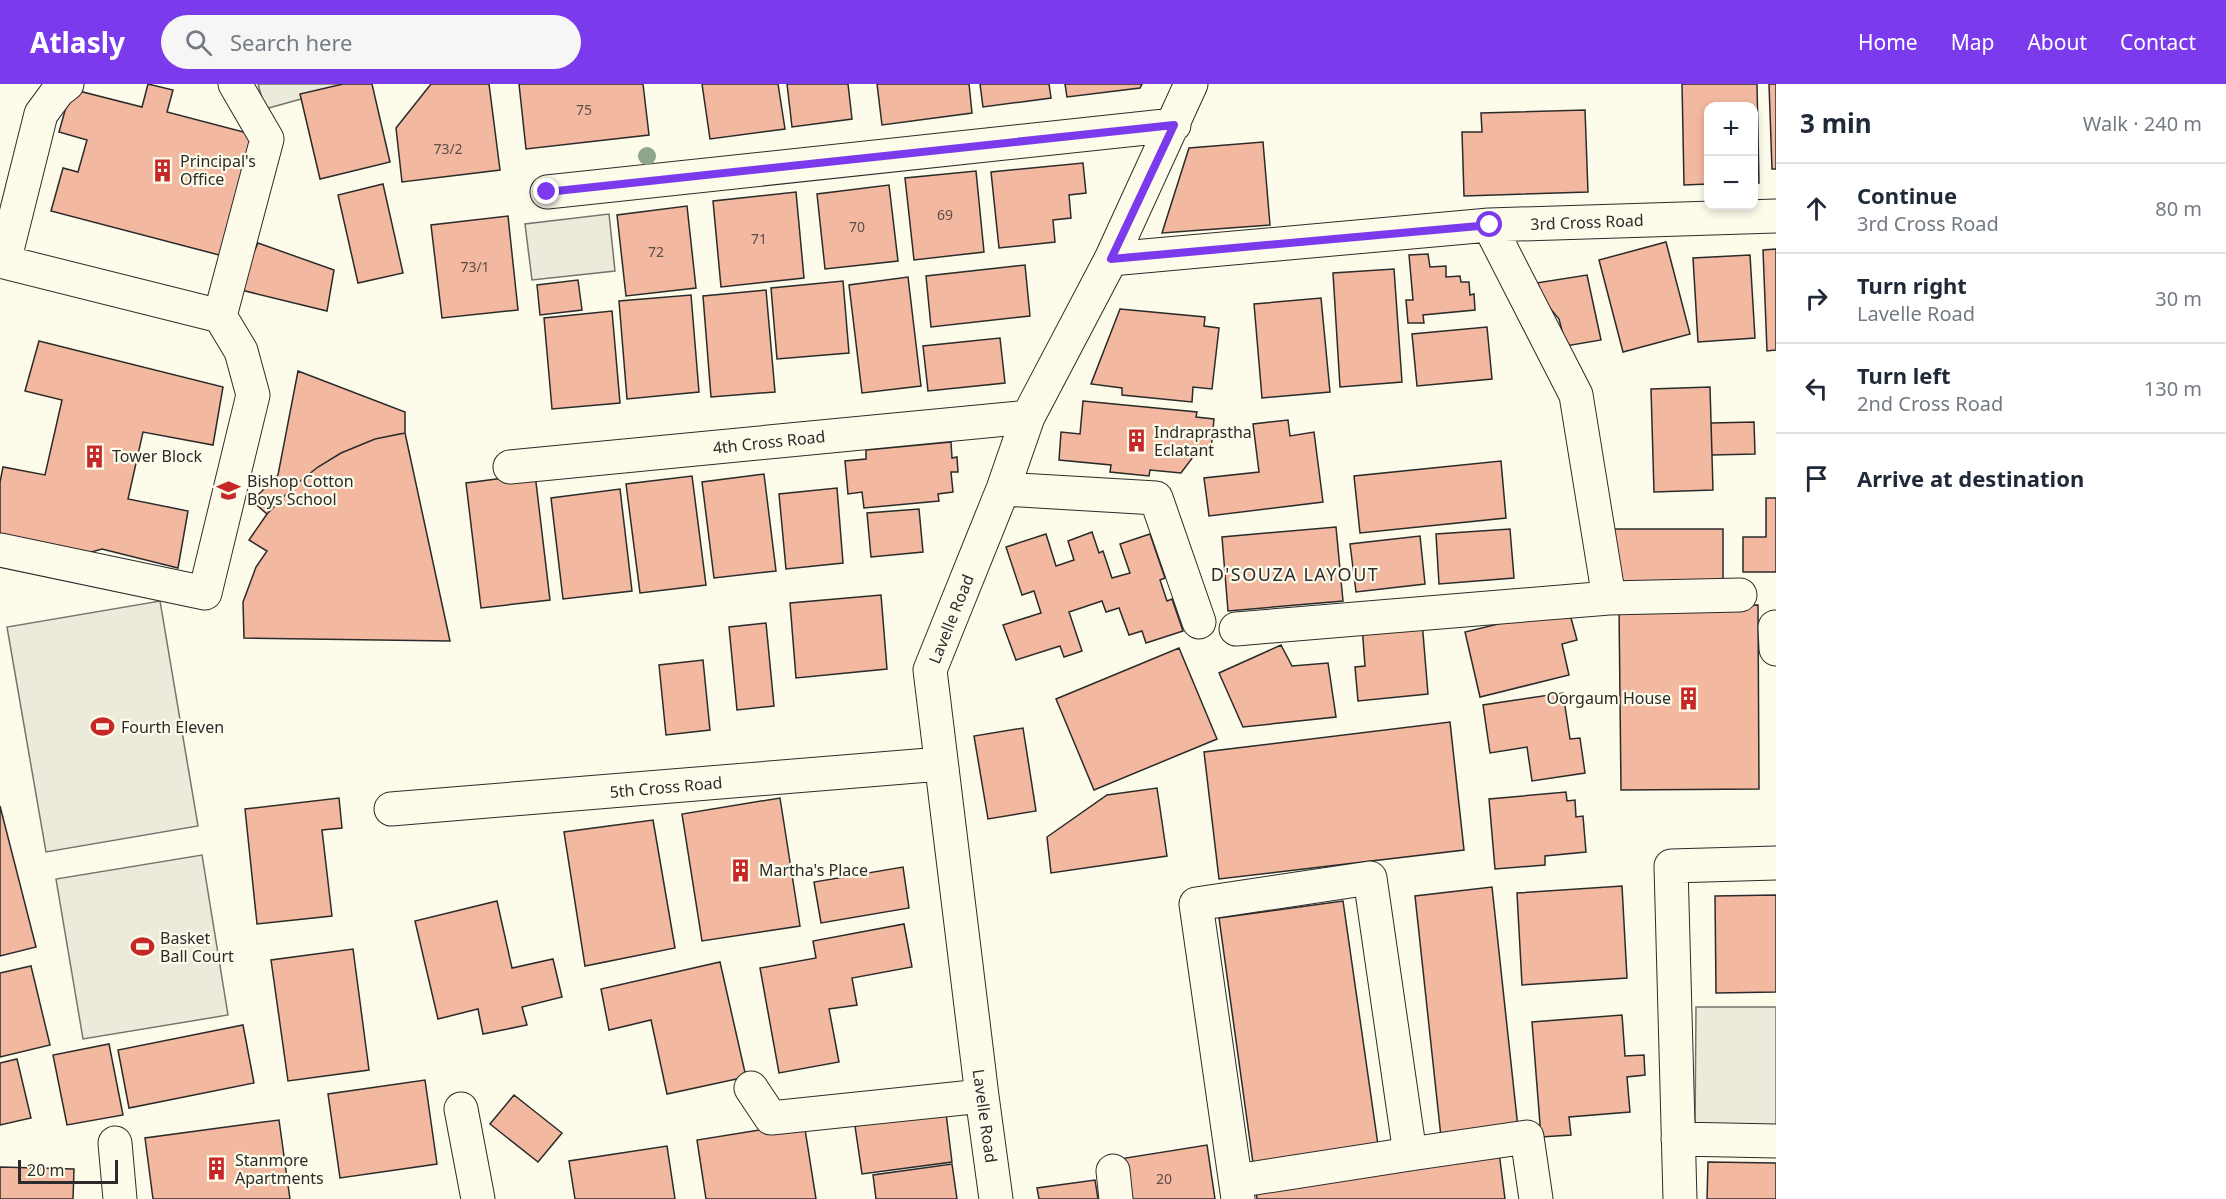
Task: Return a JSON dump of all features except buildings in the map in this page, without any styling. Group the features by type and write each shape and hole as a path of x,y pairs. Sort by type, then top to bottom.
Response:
{"street":[{"path":"0,550 205,593 253,395 241,351 220,316 2,263 41,114 58,91 67,84"},
{"path":"220,316 267,139 235,84"},
{"name":"Lavelle Road","path":"996,1199 930,670 1003,489 1028,417 1111,259 1191,84"},
{"path":"547,192 1174,125"},
{"name":"3rd Cross Road","path":"1111,259 1490,225 1776,216"},
{"path":"1490,225 1576,395 1608,598"},
{"name":"4th Cross Road","path":"510,467 1028,417"},
{"path":"1003,489 1156,498 1198,622"},
{"path":"1236,629 1608,598 1740,596"},
{"path":"1775,627 1776,649"},
{"name":"5th Cross Road","path":"391,809 941,764"},
{"path":"1680,1199 1671,866 1776,863"},
{"path":"1410,1154 1370,878 1196,904 1237,1190 1410,1154 1527,1137 1536,1199"},
{"path":"751,1088 771,1118 982,1096"},
{"path":"460,1108 478,1199"},
{"path":"1678,1139 1776,1142"},
{"path":"115,1143 120,1199"}],"shaded area":[{"path":"258,84 355,84 265,109"},
{"path":"609,214 615,271 532,280 525,224"},
{"name":"Fourth Eleven","path":"160,601 198,826 46,852 7,627"},
{"name":"Basket Ball Court","path":"202,855 228,1015 83,1039 56,879"},
{"path":"1696,1007 1776,1007 1776,1131 1695,1131"}],"place":[{"name":"Principal's Office","path":"162,170"},
{"name":"Indraprastha Eclatant","path":"1136,441"},
{"name":"Tower Block","path":"94,456"},
{"name":"Bishop Cotton Boys School","path":"229,490"},
{"name":"Oorgaum House","path":"1689,698"},
{"name":"Fourth Eleven","path":"103,727"},
{"name":"Martha's Place","path":"741,870"},
{"name":"Basket Ball Court","path":"142,947"},
{"name":"Stanmore Apartments","path":"217,1169"}],"district":[{"name":"D'SOUZA LAYOUT","path":"1295,575"}],"route":[{"path":"547,192 1174,125 1111,259 1490,225"}]}
